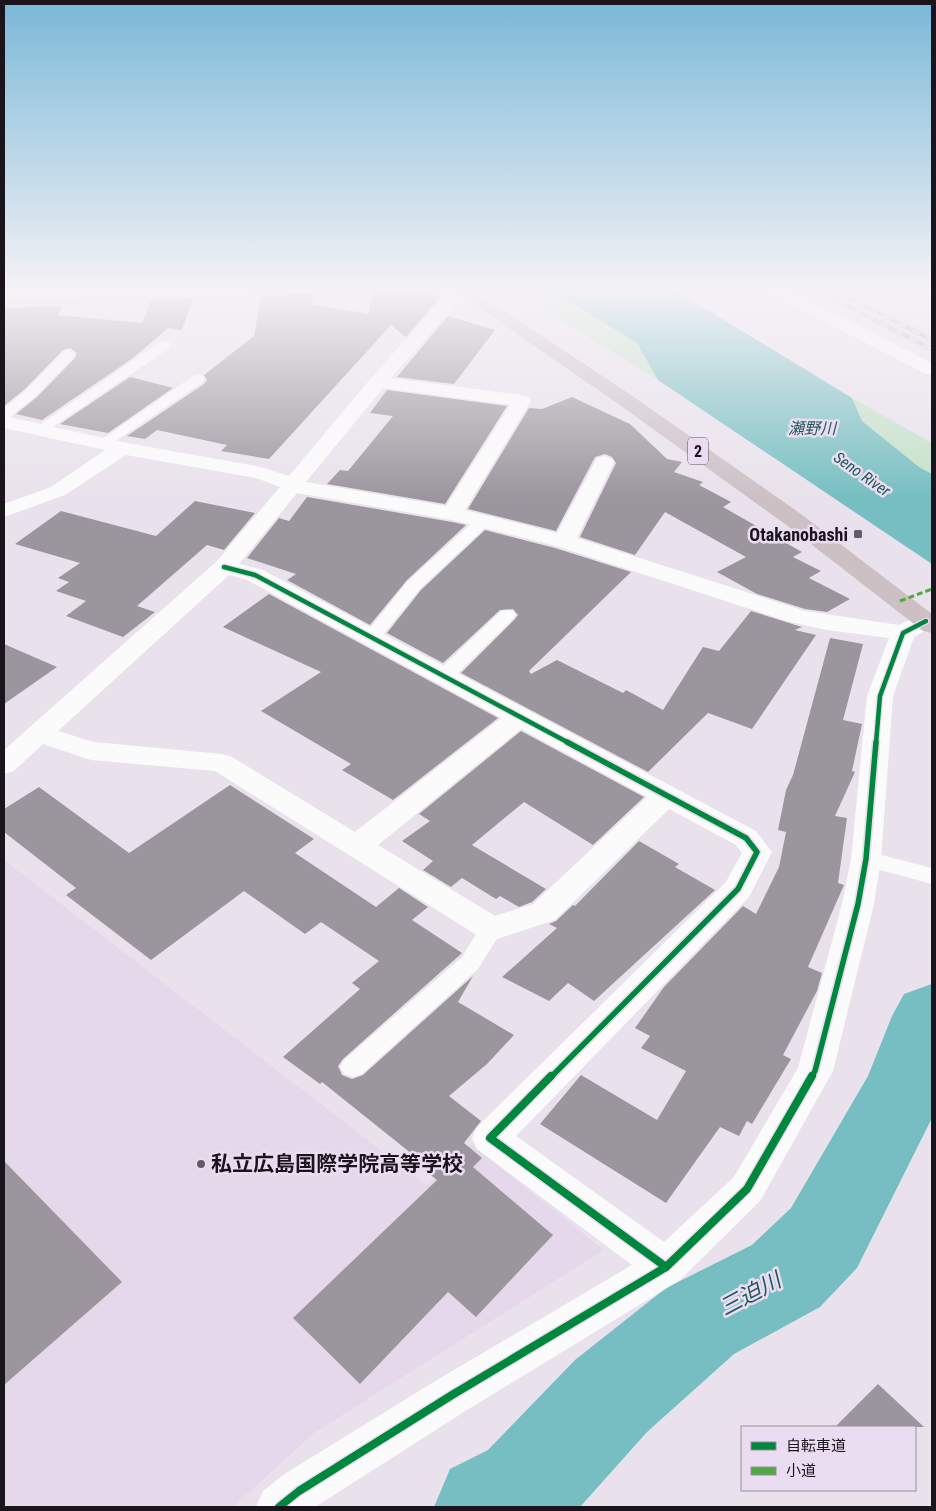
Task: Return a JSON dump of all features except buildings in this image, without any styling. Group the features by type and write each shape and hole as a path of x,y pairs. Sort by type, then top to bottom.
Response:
{"highway":[{"name":"2","path":"562,358 793,519 920,627"}],"street":[{"path":"4,765 224,567 400,358"},
{"path":"907,358 932,370"},
{"path":"378,382 522,401 452,514"},
{"path":"4,422 112,446 261,473 305,489 483,521 564,542 799,617 827,622 920,627 880,696 879,863 858,904 815,1071 747,1189 666,1268 452,1395 299,1491 279,1507"},
{"path":"4,511 58,491 112,446"},
{"path":"564,542 604,462"},
{"path":"224,567 255,575 445,675 518,718 746,838 757,852 738,889 490,1138 666,1268"},
{"path":"357,846 518,718"},
{"path":"40,734 91,751 222,763 491,929 544,912 666,795"}],"lane":[{"path":"4,415 30,393 65,358"},
{"path":"39,430 146,358"},
{"path":"112,446 198,378"},
{"path":"372,637 414,585 483,521"},
{"path":"445,675 507,615"},
{"path":"879,863 932,876"},
{"path":"353,1067 470,963 491,929"}],"shaded area":[{"name":"私立広島国際学院高等学校","path":"4,860 426,1185 471,1144 604,1250 314,1433 233,1507 4,1507"}],"green space":[{"path":"622,358 645,358 658,380"},
{"path":"852,398 932,443 932,474 919,467 862,421"}],"water":[{"name":"瀬野川","path":"645,358 786,358 852,398 862,421 919,467 932,474 932,564 658,380"}],"waterway":[{"name":"三迫川","path":"488,1507 526,1488 611,1396 700,1321 786,1276 824,1238 905,1088 932,1016"}],"marked path":[{"path":"900,601 932,589"}],"cycle path":[{"path":"224,567 255,575 746,838 757,852 738,889 490,1138 666,1267"},
{"path":"279,1507 299,1491 452,1395 666,1267 747,1189 815,1071 858,904 866,859 880,696 903,633 926,621"}],"place":[{"name":"Otakanobashi","path":"858,534"},
{"name":"私立広島国際学院高等学校","path":"201,1164"}],"water label":[{"name":"Seno River","path":"862,474"}]}
